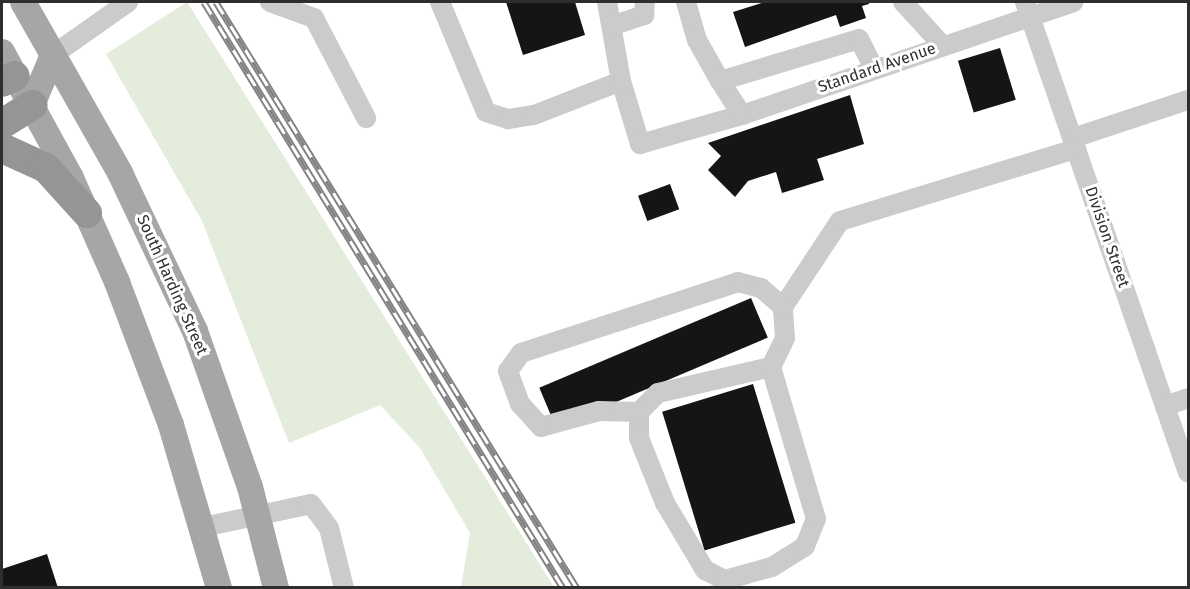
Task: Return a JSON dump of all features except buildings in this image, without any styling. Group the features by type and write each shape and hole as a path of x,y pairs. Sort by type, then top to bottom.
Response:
{"highway":[{"path":"2,124 32,105"},
{"path":"2,148 46,168 87,213"}],"main road":[{"name":"South Harding Street","path":"23,2 120,173 177,291 214,382 257,513 276,588"},
{"path":"53,55 6,70 32,105 87,213 156,382 203,527 219,588"},
{"path":"32,105 53,55"}],"street":[{"path":"53,55 128,2"},
{"path":"270,2 314,18 366,118"},
{"path":"440,2 486,112 508,118 534,115 621,81 614,24 607,2"},
{"path":"614,24 644,15 645,2"},
{"path":"686,2 698,40 742,115"},
{"path":"903,2 943,46"},
{"name":"Standard Avenue","path":"621,81 640,144 742,115 943,46 1028,9 1074,2"},
{"name":"Division Street","path":"1028,9 1188,473"},
{"path":"720,81 859,39 874,69"},
{"path":"771,367 658,393 639,412 639,438 665,503 705,570 725,580 772,567 805,546 816,519 771,367 785,338 783,308 840,221 1075,144 1188,100"},
{"path":"639,412 599,411 541,427 520,404 508,371 520,353 738,282 761,288 783,308"},
{"path":"1166,406 1188,398"},
{"path":"203,527 257,513 311,504 329,528 344,588"}],"green space":[{"path":"187,2 554,587 461,587 470,533 420,448 380,405 289,443 202,221 106,54"}],"railway":[{"path":"204,2 563,588"},
{"path":"216,2 577,588"}]}
